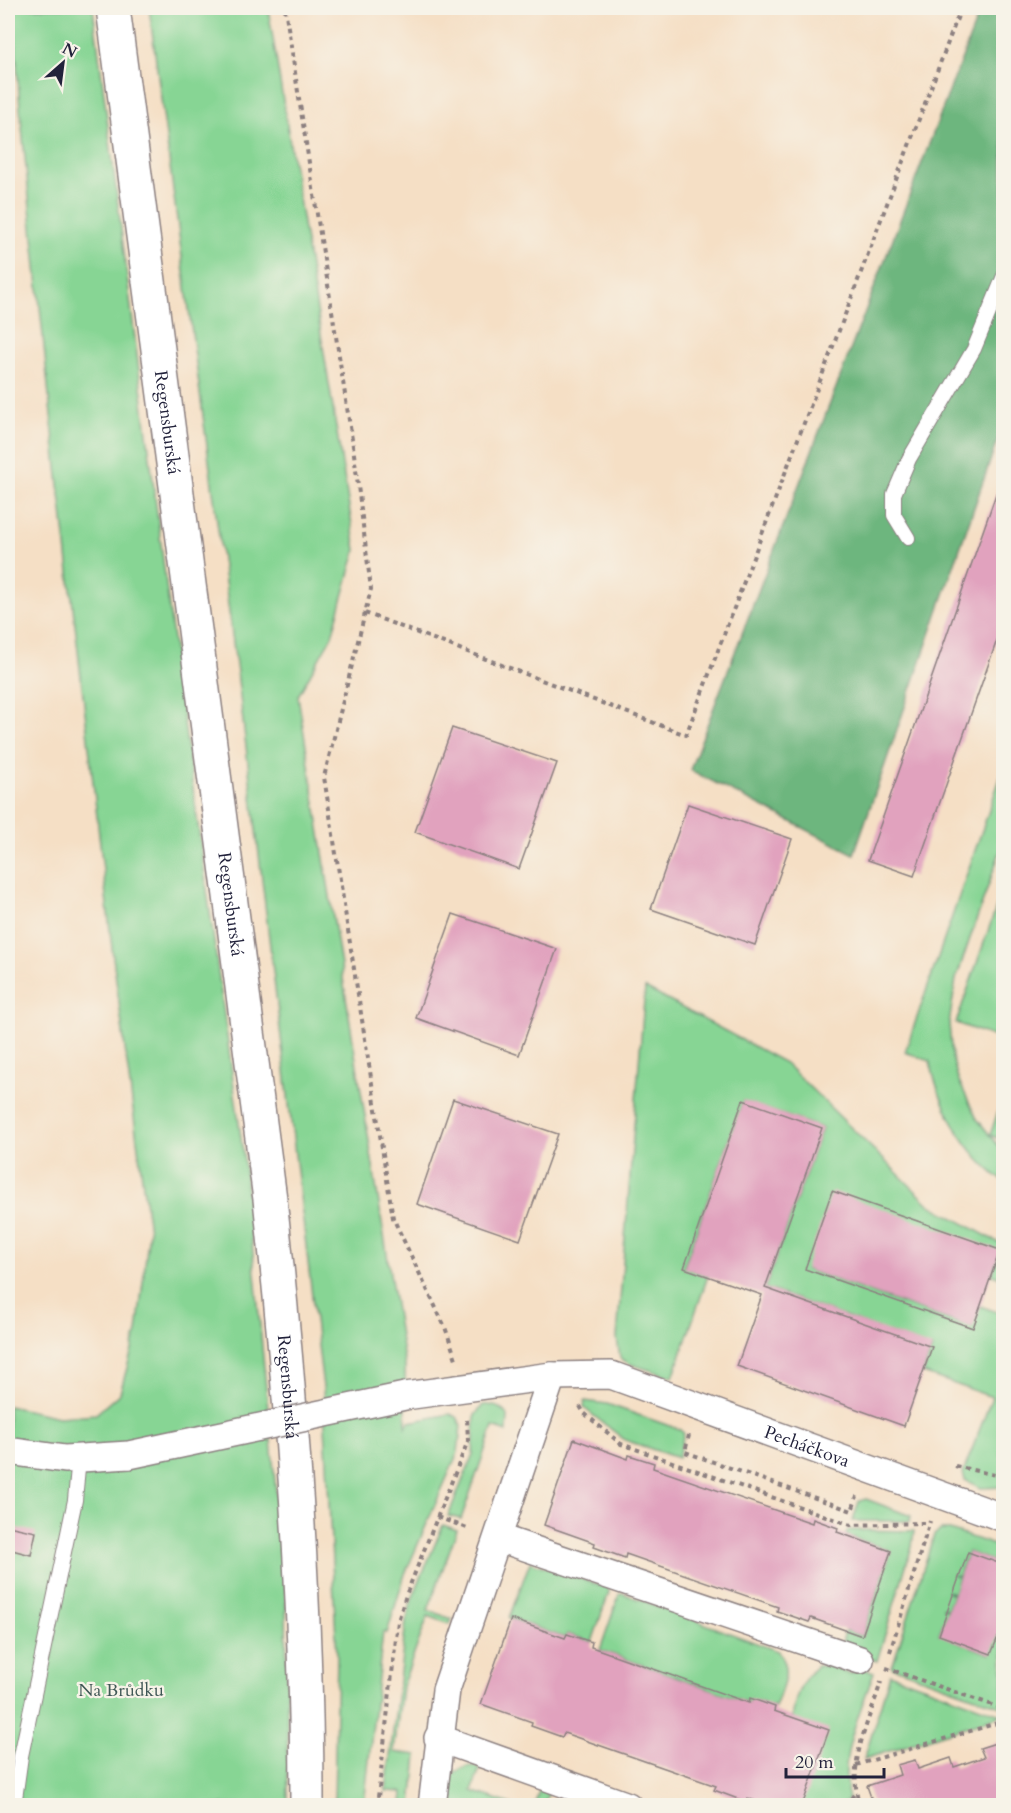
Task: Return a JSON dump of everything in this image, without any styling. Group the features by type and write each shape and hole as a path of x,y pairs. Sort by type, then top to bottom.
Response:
{"main road":[{"name":"Regensburská","path":"113,8 270,1199 290,1386 301,1557 307,1806"}],"street":[{"name":"Pecháčkova","path":"8,1450 65,1459 129,1455 405,1396 465,1386 552,1376 611,1376 931,1505 1004,1518"},
{"path":"432,1806 438,1738 446,1690 552,1376"},
{"path":"499,1538 860,1660"},
{"path":"438,1738 628,1806"}],"lane":[{"path":"908,538 894,515 894,494 909,459 974,349 1004,276"},
{"path":"14,1806 21,1756 75,1500 79,1458"}],"path":[{"path":"285,8 353,446 372,589 324,777 393,1218 445,1327 465,1386 468,1441 406,1595 398,1621 377,1806"},
{"path":"365,613 686,735 961,8"},
{"path":"576,1399 584,1413 621,1444 851,1525 939,1523"},
{"path":"691,1426 685,1452 852,1511 860,1488"},
{"path":"964,1468 1004,1477"},
{"path":"930,1523 931,1505"},
{"path":"860,1806 856,1793 855,1765 930,1523 931,1505"},
{"path":"860,1660 1004,1709"},
{"path":"855,1765 1004,1721"},
{"path":"846,1806 856,1793"}],"green space":[{"name":"Na Brůdku","path":"13,8 93,8 180,694 244,1160 286,1596 288,1805 8,1805 8,1406 59,1417 96,1414 120,1393 137,1332 149,1231 113,957 50,406 20,108"},
{"path":"149,8 268,8 356,550 332,636 298,696 405,1367 406,1427 409,1422 450,1414 457,1417 461,1425 458,1452 405,1574 387,1633 383,1632 364,1805 334,1805 337,1657 323,1387 238,680"},
{"path":"981,8 1003,8 1003,424 854,854 690,770"},
{"path":"1003,770 1003,843 956,979 949,1024 952,1057 958,1079 977,1119 1003,1151 1003,1181 977,1157 956,1128 940,1096 930,1061 905,1052"},
{"path":"1003,888 1003,1040 956,1023"},
{"path":"645,988 785,1063 930,1205 1003,1245 1003,1278 992,1275 1000,1250 805,1269 972,1328 980,1306 1003,1314 1004,1444 1000,1454 1003,1457 1003,1487 981,1488 965,1480 963,1473 992,1397 923,1373 932,1348 765,1288 822,1128 743,1101 684,1267 708,1276 673,1377 630,1364 620,1358 617,1338"},
{"path":"1003,1097 1004,1140 990,1135"},
{"path":"585,1401 607,1404 681,1430 684,1434 678,1458 625,1440 584,1408"},
{"path":"483,1405 494,1406 506,1413 508,1416 507,1432 493,1427 461,1519 448,1516 473,1455 475,1415"},
{"path":"866,1499 911,1516 910,1521 853,1521 859,1501"},
{"path":"443,1525 457,1530 428,1610 452,1619 450,1624 428,1616 402,1687 394,1752 417,1755 412,1805 402,1805 403,1792 386,1791 406,1622 412,1599"},
{"path":"848,1530 914,1531 912,1546 877,1661 858,1655 842,1644 845,1630 862,1636 891,1551 846,1535"},
{"path":"941,1530 950,1530 1003,1548 1003,1565 968,1552 959,1576 953,1575 959,1577 954,1593 947,1591 953,1594 948,1609 942,1608 948,1610 939,1634 990,1654 1003,1622 1003,1707 892,1667 934,1535"},
{"path":"530,1562 608,1588 609,1592 592,1642 567,1634 565,1638 509,1618"},
{"path":"622,1593 778,1651 785,1666 785,1679 775,1707 751,1699 749,1703 600,1650 619,1595"},
{"path":"817,1666 830,1666 852,1674 856,1666 874,1672 848,1751 846,1783 849,1798 842,1805 802,1805 792,1731 793,1713 797,1696 805,1680"},
{"path":"890,1674 1003,1715 864,1759"},
{"path":"472,1766 480,1768 472,1791 513,1805 453,1805 454,1796 442,1796 456,1772"},
{"path":"540,1789 549,1792 544,1805 534,1806"}],"building":[{"path":"1003,474 1004,620 914,876 868,860"},
{"path":"452,728 557,763 519,869 415,832"},
{"path":"688,804 792,839 755,945 651,909"},
{"path":"453,914 557,949 519,1055 416,1018"},
{"path":"453,1099 558,1134 520,1240 417,1204"},
{"path":"743,1100 822,1128 765,1288 932,1347 904,1426 737,1366 762,1295 684,1268"},
{"path":"832,1191 1000,1250 973,1328 805,1269"},
{"path":"574,1439 628,1459 629,1455 654,1463 653,1468 812,1523 813,1519 838,1528 837,1532 891,1551 862,1636 811,1618 809,1622 777,1611 778,1607 626,1554 625,1558 594,1547 595,1543 544,1525"},
{"path":"8,1526 36,1532 31,1555 8,1549"},
{"path":"968,1552 1004,1565 1004,1622 991,1654 939,1635"},
{"path":"511,1619 565,1638 567,1634 592,1642 591,1647 749,1703 750,1698 775,1707 774,1711 829,1730 802,1806 770,1806 747,1798 746,1802 714,1790 716,1786 564,1733 562,1737 531,1726 532,1722 481,1704"},
{"path":"999,1742 1004,1751 1004,1806 874,1806 867,1786 900,1775 897,1765 915,1760 918,1769 951,1758 954,1767 984,1757 980,1748"}]}
